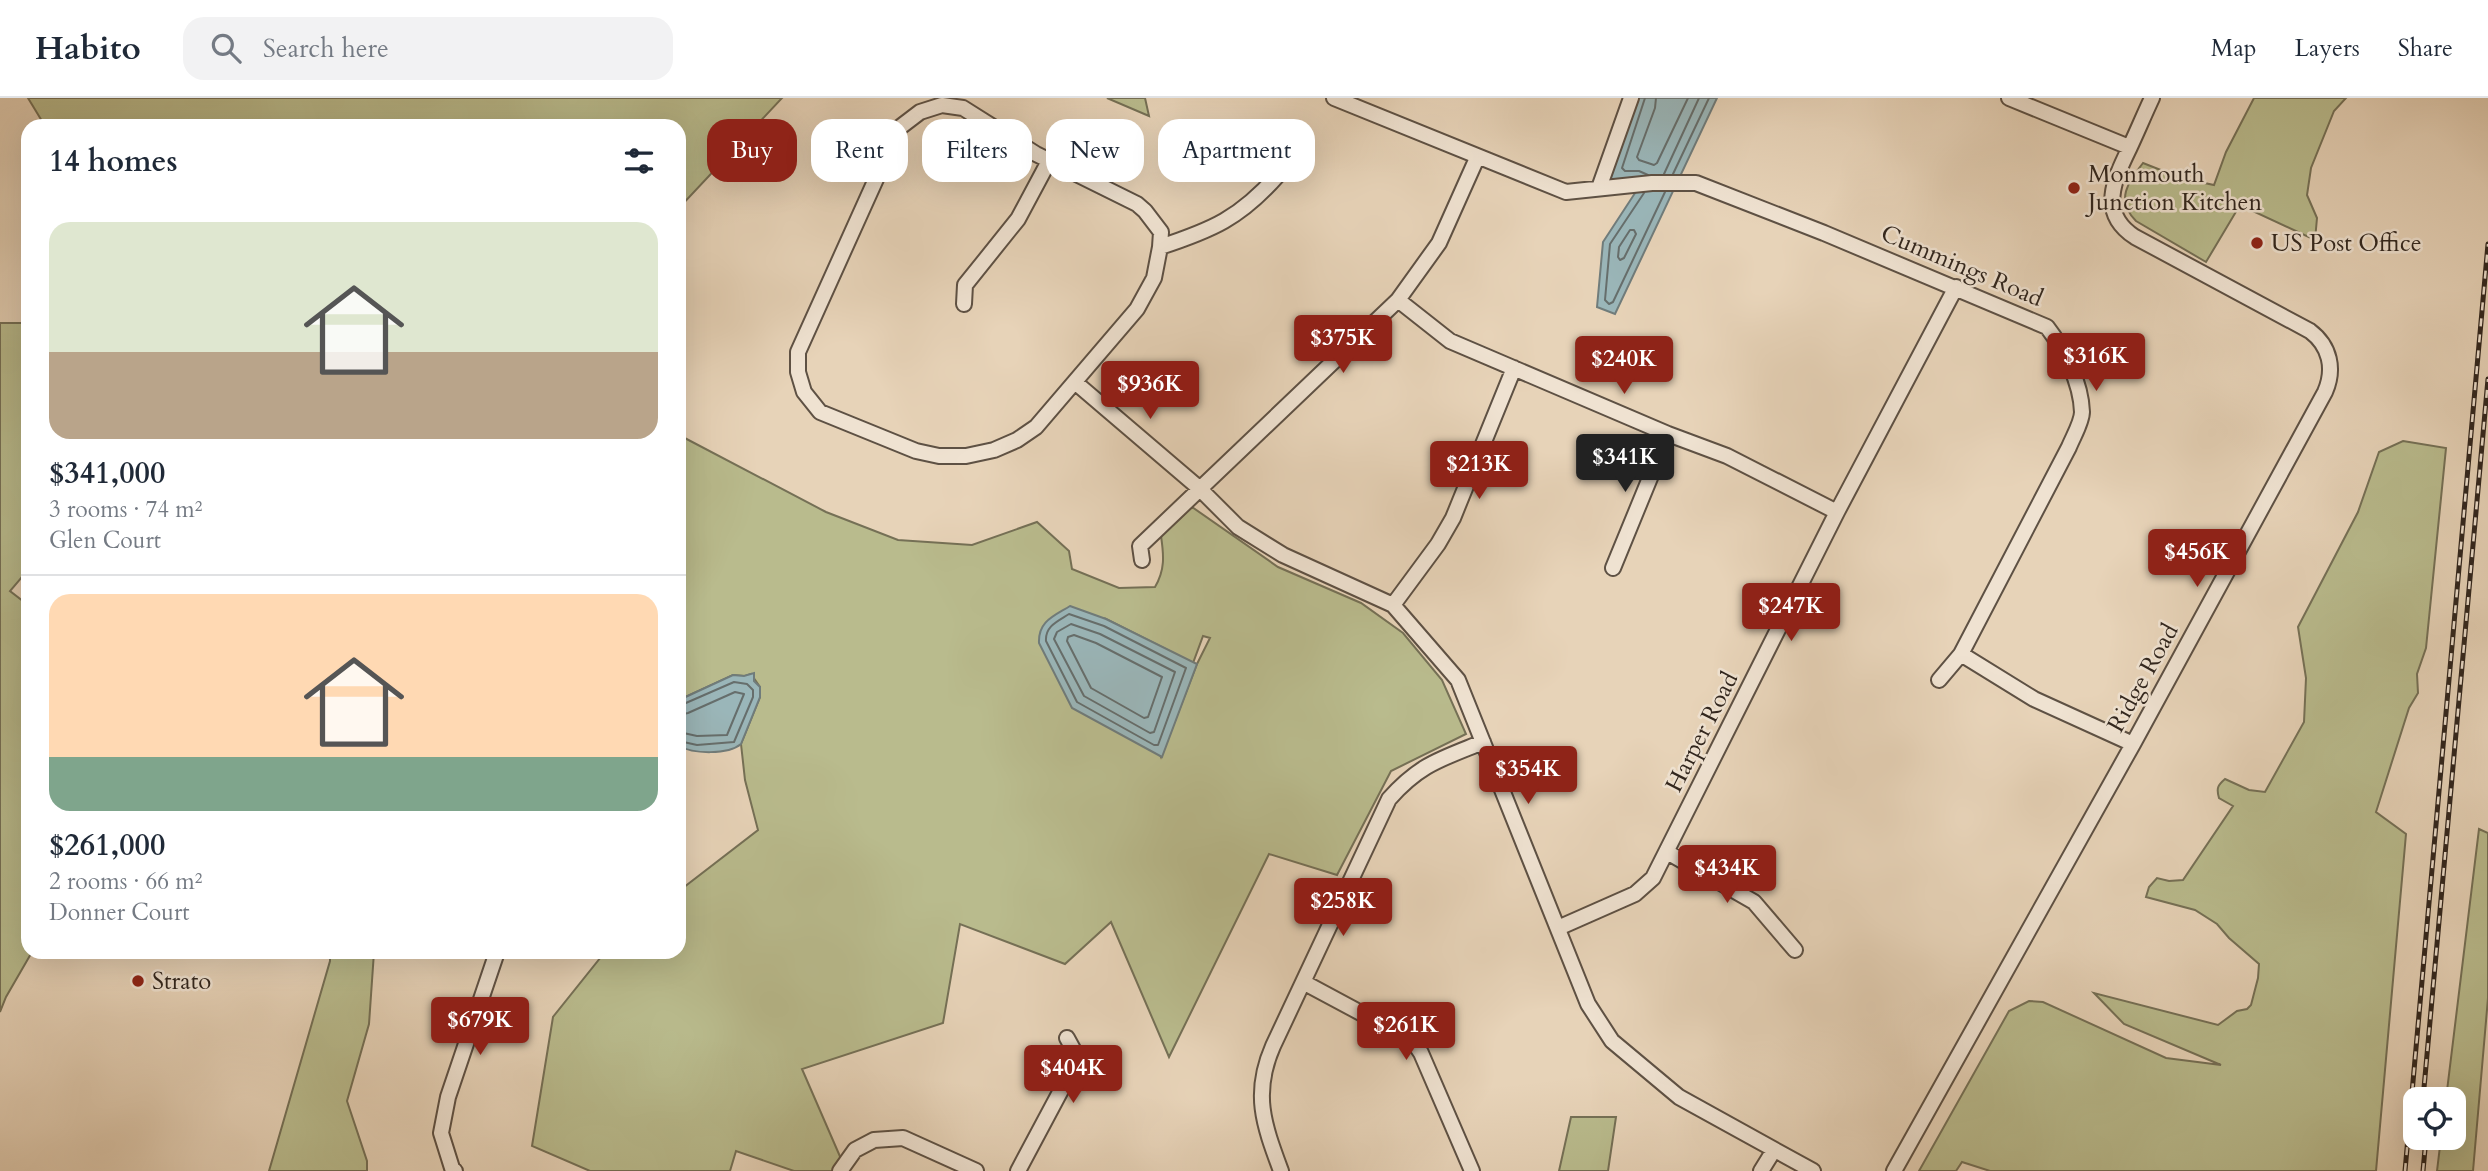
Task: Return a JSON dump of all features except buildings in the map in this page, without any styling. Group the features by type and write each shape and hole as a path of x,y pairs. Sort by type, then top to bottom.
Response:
{"street":[{"name":"Cummings Road","path":"1334,98 1566,192 1676,181 1696,183 1956,287 2047,327 2059,343 2072,373 2082,414 2069,447 1961,654 1939,680"},
{"path":"1599,188 1632,98"},
{"path":"2009,98 2129,147"},
{"name":"Ridge Road","path":"1894,1171 2133,744 2325,392 2331,370 2325,347 2310,331 2123,228 2114,213 2112,194 2117,173 2152,98"},
{"path":"1046,159 963,108 942,106 920,112 899,128 798,352 798,372 804,392 820,412 916,451 939,456 966,456 994,450 1017,440 1036,427 1137,309 1154,278 1161,232 1154,221 1137,204 1092,182"},
{"path":"1142,560 1140,545 1398,300 1438,243 1477,158"},
{"path":"964,304 965,285 1018,219 1046,167"},
{"path":"1160,247 1207,232 1240,213 1272,182"},
{"name":"Harper Road","path":"1558,928 1635,894 1653,878 1837,512 1956,287"},
{"path":"1398,300 1450,341 1668,434 1727,456 1837,512"},
{"path":"1393,605 1438,544 1453,518 1514,368"},
{"path":"1076,383 1199,488 1238,527 1283,555 1393,605 1458,680 1588,1004 1612,1041 1679,1097 1813,1171"},
{"path":"1613,568 1668,434"},
{"path":"1961,654 2034,699 2133,744"},
{"path":"1281,1171 1264,1126 1261,1089 1270,1053 1389,799 1428,764 1483,743"},
{"path":"1667,852 1754,902 1794,950"},
{"path":"455,1171 441,1133 448,1097 494,959"},
{"path":"1303,982 1413,1041 1421,1053 1472,1171"},
{"path":"1018,1171 1075,1064 1073,1049 1067,1038"},
{"path":"840,1171 855,1150 874,1140 903,1138 976,1171"},
{"path":"1761,1171 1773,1150"}],"green space":[{"path":"28,98 782,98 762,119 707,119 707,178 686,201 686,119 41,119"},
{"path":"1107,98 1145,98 1149,116"},
{"path":"2254,98 2346,98 2334,111 2311,168 2307,195 2317,218 2315,240 2240,205 2206,262 2136,221 2126,206 2126,191 2143,163 2181,178 2214,185 2226,152"},
{"path":"0,323 21,323 21,578 10,591 21,600 21,959 28,959 0,1012"},
{"path":"686,439 826,512 898,540 972,545 1037,522 1069,551 1072,569 1119,588 1155,587 1163,563 1161,536 1192,507 1278,567 1361,603 1403,633 1442,680 1466,734 1391,771 1337,875 1269,854 1169,1057 1111,922 1065,964 960,924 943,1023 802,1069 845,1168 843,1171 794,1171 736,1151 730,1171 590,1171 532,1146 553,1017 599,959 686,959 686,886 758,830 745,780 741,744 760,697 760,687 751,674 733,675 686,697","holes":["1106,619 1193,663 1203,636 1210,638 1197,664 1161,757"]},
{"path":"2403,441 2446,448 2426,648 2417,674 2418,693 2409,708 2376,812 2406,834 2376,1171 1990,1171 1962,1162 1956,1171 1919,1171 2009,1011 2029,1001 2043,1002 2166,1058 2221,1065 2124,1024 2094,993 2218,1025 2237,1011 2247,1009 2251,1005 2259,964 2217,924 2195,910 2146,897 2149,887 2157,878 2183,880 2233,806 2219,798 2218,787 2225,779 2249,790 2265,792 2304,722 2306,678 2298,627 2358,512 2379,452"},
{"path":"2479,829 2488,833 2488,998 2473,1171 2437,1171 2440,1150 2466,1150 2466,1087 2447,1087"},
{"path":"374,959 369,1024 347,1101 367,1161 367,1171 269,1171 330,961"},
{"path":"1571,1117 1616,1117 1608,1171 1559,1171"}],"water":[{"path":"1630,98 1717,98 1615,314 1597,307 1603,242 1639,187 1598,190"},
{"path":"1070,606 1106,619 1197,664 1162,757 1072,708 1039,643 1044,624"},
{"path":"754,673 754,681 760,687 760,697 741,744 728,750 710,752 686,749 686,697 733,675"}],"railway":[{"path":"2405,1171 2488,244"},
{"path":"2424,1087 2488,379"},
{"path":"2423,1171 2425,1150"}],"place":[{"name":"Monmouth Junction Kitchen","path":"2074,188"},
{"name":"US Post Office","path":"2257,243"},
{"name":"Strato","path":"138,981"}]}
